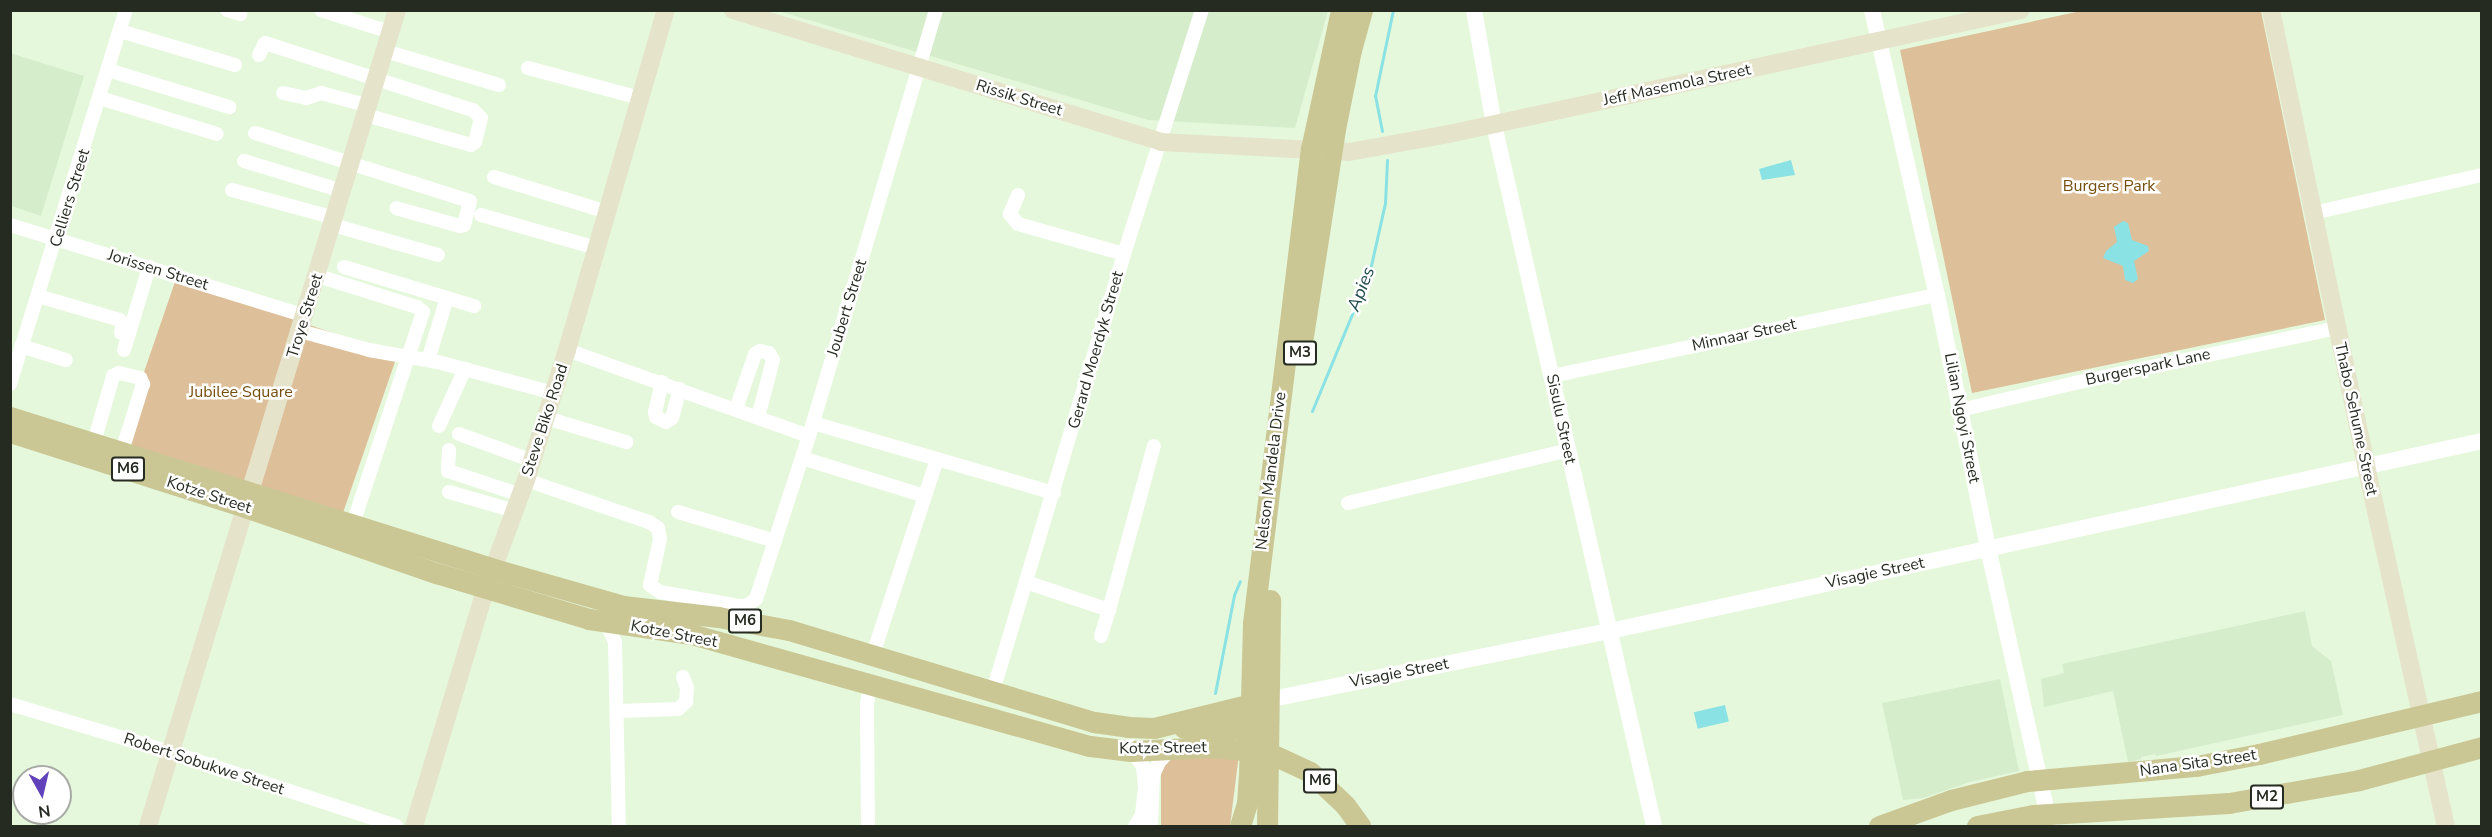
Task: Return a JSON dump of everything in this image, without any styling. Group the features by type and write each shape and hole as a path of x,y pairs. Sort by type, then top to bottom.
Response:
{"main road":[{"name":"Troye Street","path":"148,826 318,276 397,10"},
{"name":"Steve Biko Road","path":"414,826 490,578 521,495 554,393 666,10"},
{"name":"Rissik Street","path":"733,10 1161,142 1321,150"},
{"name":"Nelson Mandela Drive","path":"1240,826 1247,803 1256,745 1259,702 1255,611 1341,10"},
{"name":"Nelson Mandela Drive","path":"1321,150 1362,10"},
{"name":"Jeff Masemola Street","path":"1321,150 1381,148 1878,43 2021,10"},
{"name":"Thabo Sehume Street","path":"2271,10 2366,466 2446,826"},
{"name":"Kotze Street","path":"10,417 122,451 248,499 490,578 623,606 758,623 873,654 1094,722 1154,728 1259,702"},
{"name":"Kotze Street","path":"10,432 248,499 353,524 606,622 691,634 1090,746 1131,751 1256,745 1310,772 1345,805 1360,826"},
{"name":"Nana Sita Street","path":"1879,826 1951,800 2040,778 2196,766 2259,754 2481,701"},
{"path":"1154,728 1234,728 1256,745"},
{"name":"Nelson Mandela Drive","path":"1256,745 1267,826"},
{"name":"M2","path":"1977,826 2229,803 2359,780 2481,747"},
{"path":"2080,826 2164,818 2229,803"}],"street":[{"name":"Celliers Street","path":"10,384 57,239 126,10"},
{"path":"321,10 387,43 499,86"},
{"name":"Joubert Street","path":"521,495 649,522 658,528 660,539 650,585 660,592 739,606 753,603 759,593 811,429 936,10"},
{"name":"Gerard Moerdyk Street","path":"993,691 1124,254 1202,10"},
{"name":"Sisulu Street","path":"1474,10 1494,124 1653,826"},
{"name":"Lilian Ngoyi Street","path":"1872,10 1937,295 1988,548 2048,820"},
{"path":"120,31 235,65"},
{"path":"259,55 265,43 479,112 482,118 476,142 468,144 367,111 321,93 306,98 283,93"},
{"path":"387,43 484,75"},
{"path":"110,67 229,102"},
{"path":"528,68 640,98"},
{"path":"99,101 212,136"},
{"path":"255,133 465,198 470,202 464,225 460,226 396,208"},
{"path":"244,161 343,191"},
{"path":"2313,213 2481,176"},
{"path":"494,177 608,212"},
{"path":"232,190 438,255"},
{"path":"1018,195 1010,214 1018,224 1124,254"},
{"path":"482,215 597,248"},
{"name":"Jorissen Street","path":"10,225 149,267 303,324 409,358 428,360 554,393"},
{"path":"124,350 149,267"},
{"path":"344,267 474,306"},
{"path":"318,276 422,310 424,314 353,524"},
{"name":"Minnaar Street","path":"1552,376 1937,295"},
{"path":"38,296 120,320 123,324 121,333"},
{"path":"428,360 447,298"},
{"name":"Burgerspark Lane","path":"1960,410 2079,382 2337,328"},
{"path":"21,346 66,360"},
{"path":"567,350 758,417 938,459 1054,493"},
{"path":"736,409 755,354 760,351 769,353 773,360 758,417"},
{"path":"439,426 465,369"},
{"path":"94,442 113,376 119,373 140,378 143,384 122,451"},
{"path":"662,382 655,412 659,419 666,422 672,418 681,389"},
{"path":"546,418 626,442"},
{"path":"459,434 532,461"},
{"name":"Visagie Street","path":"1259,702 1610,631 2481,441"},
{"path":"1101,636 1154,446"},
{"path":"449,450 448,471 521,495"},
{"path":"1348,503 1568,450"},
{"path":"802,458 925,496"},
{"path":"873,654 938,459"},
{"path":"449,492 521,495"},
{"path":"678,512 776,541"},
{"path":"1026,582 1109,610"},
{"path":"606,622 615,642 619,826"},
{"path":"615,642 629,625"},
{"path":"617,711 678,710 686,702 687,688 683,677"},
{"path":"868,826 867,714 870,683"},
{"name":"Robert Sobukwe Street","path":"10,704 170,752 396,826"},
{"path":"1151,826 1153,775 1159,762 1170,750"},
{"path":"1131,751 1144,771 1145,804 1135,826"}],"shaded area":[{"path":"778,11 1328,11 1295,128 1148,120"},
{"path":"10,53 84,76 41,216 11,206"},
{"path":"2305,611 2312,646 2331,661 2343,715 2156,756 2155,754 2141,757 2141,759 2128,762 2113,691 2044,707 2041,679 2064,673 2062,664"},
{"path":"2000,679 2019,771 1970,782 1923,798 1903,800 1882,703"}],"green space":[{"name":"Burgers Park","path":"2081,11 2261,11 2325,320 1972,393 1900,50"},
{"name":"Jubilee Square","path":"176,279 397,355 341,518 120,442"},
{"path":"1239,754 1230,826 1161,826 1161,763 1166,758"}],"water":[{"path":"1791,160 1795,175 1762,180 1759,169"},
{"path":"2123,221 2128,223 2132,240 2148,246 2149,251 2134,261 2138,279 2133,283 2125,280 2123,266 2103,258 2106,251 2117,242 2114,227"},
{"path":"1725,705 1729,722 1698,729 1694,712"}],"waterway":[{"name":"Apies","path":"1382,131 1375,96 1393,10"},
{"name":"Apies","path":"1312,411 1370,270 1385,203 1387,160"},
{"name":"Apies","path":"1215,693 1234,595 1240,581"}]}
